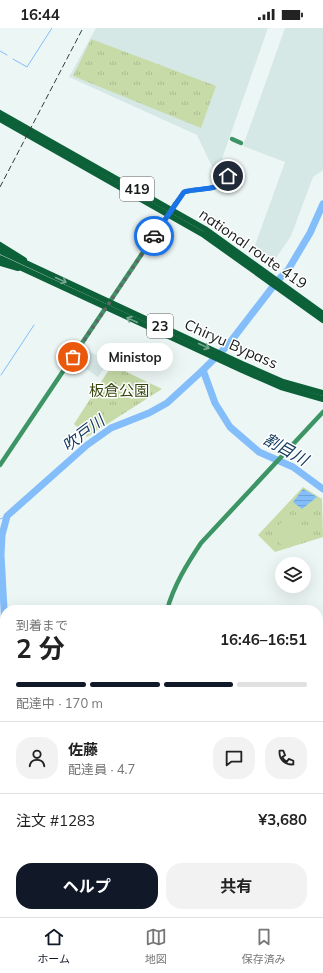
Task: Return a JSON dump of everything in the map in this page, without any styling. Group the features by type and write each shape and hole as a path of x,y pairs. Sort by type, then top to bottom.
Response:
{"highway":[{"path":"0,109 55,139 74,157"},
{"name":"national route 419","path":"0,113 74,157"},
{"name":"national route 419","path":"0,119 205,228 267,276 323,313"},
{"path":"0,123 42,146 74,157"},
{"path":"0,245 30,269"},
{"name":"Chiryu Bypass","path":"0,251 30,269 242,370 281,387 323,399"},
{"name":"Chiryu Bypass","path":"0,258 30,269 283,382 323,393"},
{"path":"0,263 30,269"},
{"name":"national route 419","path":"267,276 280,289 323,320"},
{"path":"280,289 323,325"}],"street":[{"path":"232,139 241,143"},
{"path":"0,465 184,192 214,188 224,182 228,176"},
{"path":"169,605 188,562 201,543 282,458 323,412"}],"shaded area":[{"path":"96,28 268,28 217,173 215,173 197,135 69,77"},
{"path":"285,28 323,28 323,170 313,177 291,236 274,261 254,248 285,162 243,146"},
{"path":"83,349 108,360 98,377 76,362 75,360"}],"green space":[{"path":"91,39 216,86 201,128 73,76"},
{"name":"板倉公園","path":"112,365 162,389 87,437 74,424"},
{"path":"303,487 322,499 323,537 275,552 258,535"},
{"path":"288,514 304,530 304,536 289,548 279,542 277,537 278,528"}],"water":[{"path":"303,489 317,497 302,509 293,502"}],"waterway":[{"path":"13,59 27,67 52,28"},
{"path":"0,51 7,55"},
{"name":"吹戸川","path":"4,605 1,555 2,535 7,516 87,445 111,428 149,413 167,403 203,370 228,345 278,280 288,270 310,233 323,204"},
{"path":"1,375 34,325"},
{"name":"割目川","path":"203,370 215,403 230,427 259,452 293,467 323,489"},
{"name":"吹戸川","path":"0,519 7,516"}],"railway":[{"path":"0,187 83,28"}],"way so far":[{"path":"73,357 107,304 154,236"}],"place":[{"name":"Ministop","path":"73,357"}],"route":[{"path":"154,236 184,192 214,188 224,182 228,176"}]}
